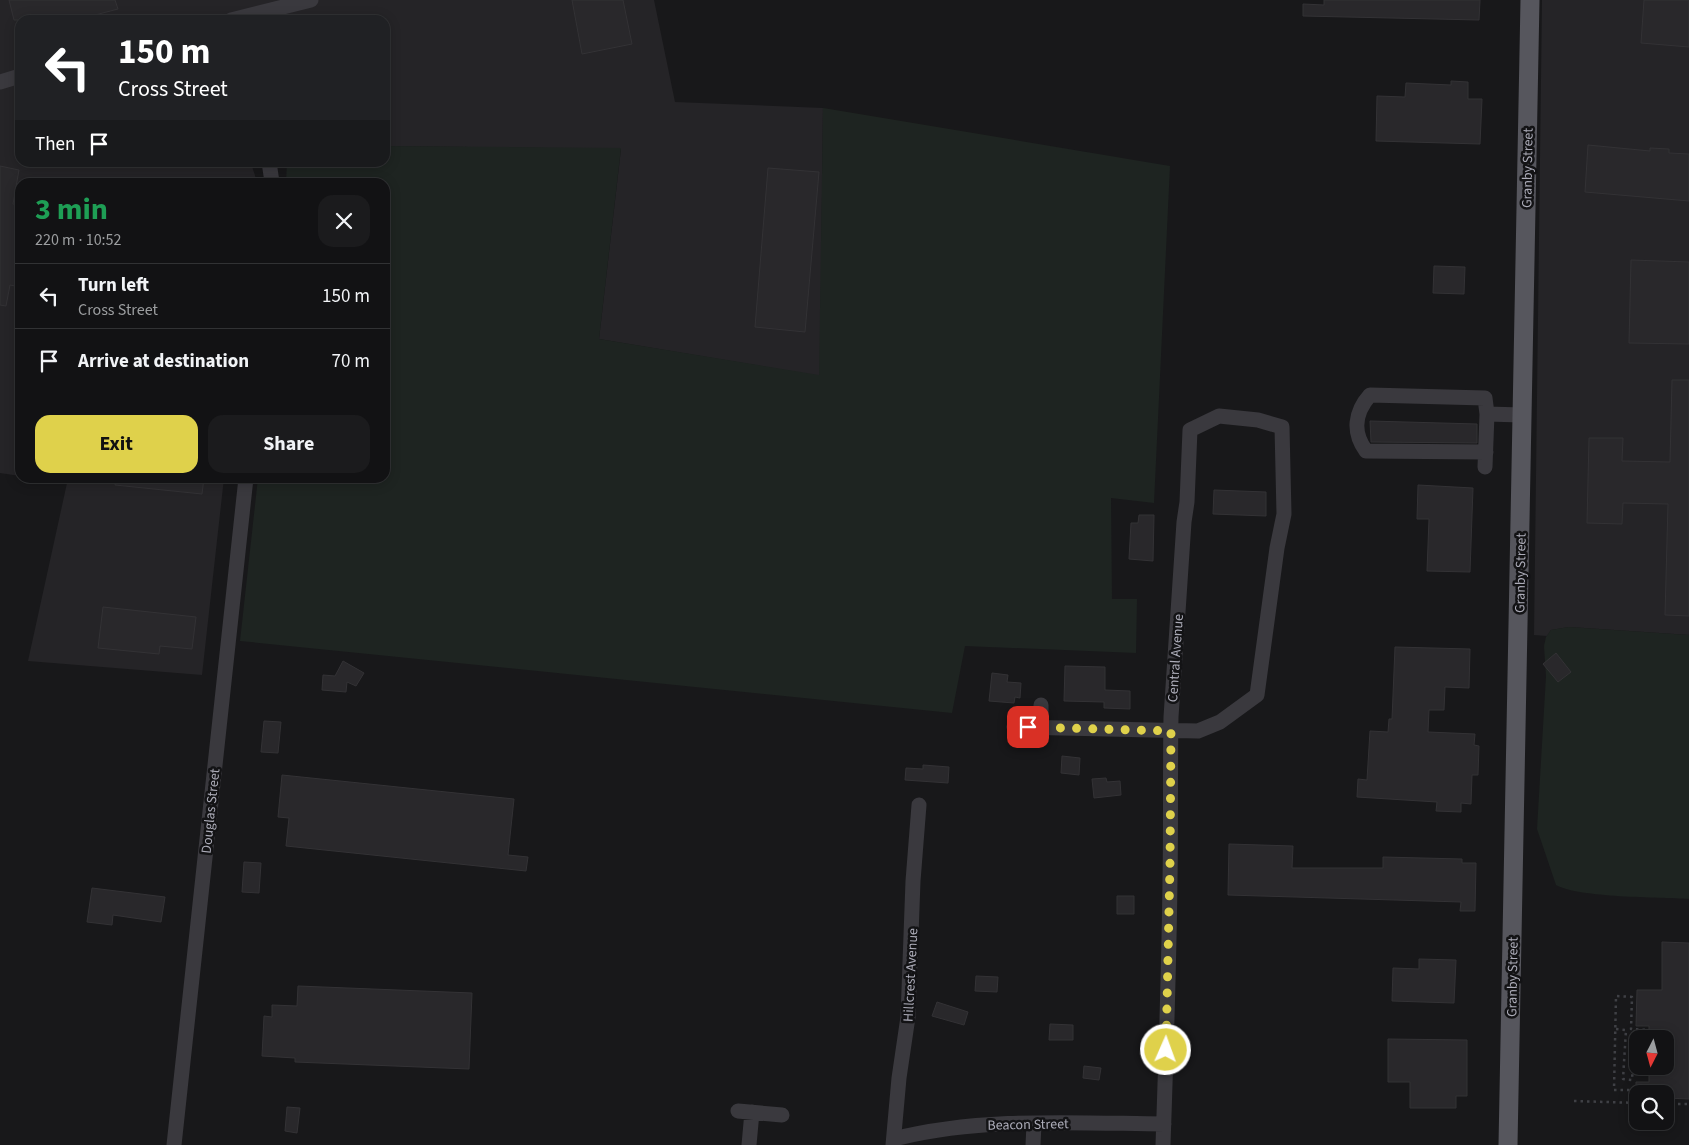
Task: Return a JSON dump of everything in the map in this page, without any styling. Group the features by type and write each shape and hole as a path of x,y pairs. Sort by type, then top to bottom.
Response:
{"main road":[{"name":"Granby Street","path":"1508,1145 1530,0"}],"street":[{"path":"251,15 311,0"},
{"path":"0,82 15,78"},
{"path":"1370,396 1485,398 1487,414 1486,459 1366,451 1359,442 1357,426 1360,407 1370,396"},
{"path":"1487,414 1522,415"},
{"name":"Central Avenue","path":"1163,1145 1170,911 1171,731 1184,522 1187,502 1190,430 1219,416 1258,420 1282,427 1284,514 1277,548 1257,696 1220,722 1198,731 1171,731"},
{"name":"Douglas Street","path":"174,1145 245,483"},
{"path":"1041,705 1041,727"},
{"path":"1014,727 1171,731"},
{"name":"Hillcrest Avenue","path":"894,1142 899,1078 908,1017 919,805"},
{"path":"749,1145 745,1112 782,1115"},
{"path":"1033,1145 1034,1124"},
{"name":"Beacon Street","path":"894,1142 939,1129 1034,1124 1164,1124"}],"path":[{"path":"1629,1090 1614,1090 1616,996 1632,997 1633,1030"},
{"path":"1615,1029 1626,1030 1623,1079"},
{"path":"1614,1078 1632,1080 1632,1075"},
{"path":"1574,1101 1629,1103"},
{"path":"1674,1104 1689,1104"}],"shaded area":[{"path":"0,0 654,0 675,102 823,108 820,376 599,339 621,149 390,146 390,15 15,15 15,167 252,167 256,178 15,178 15,475 0,473"},
{"path":"1542,0 1689,0 1689,635 1569,627 1551,630 1547,636 1534,635"},
{"path":"823,108 1170,166 1154,503 1111,498 1112,599 1137,599 1136,653 965,646 952,713 240,641 257,483 390,483 390,178 286,178 287,167 390,167 390,146 621,148 599,339 819,375"},
{"path":"67,483 223,483 202,675 28,661"},
{"path":"1569,627 1689,635 1689,899 1600,895 1556,885 1537,829 1546,676 1544,646 1546,637 1551,630"}],"building":[{"path":"9,0 115,0 118,9 95,15 15,15 14,20"},
{"path":"572,0 623,0 632,44 582,54"},
{"path":"1324,0 1480,0 1479,20 1303,16 1303,4 1324,5"},
{"path":"1644,0 1689,0 1689,47 1641,43"},
{"path":"1451,81 1468,82 1468,99 1482,99 1480,144 1376,141 1377,96 1405,97 1406,83 1451,85"},
{"path":"1588,145 1650,151 1650,148 1669,149 1669,153 1689,154 1689,201 1585,192"},
{"path":"0,166 19,170 18,178 15,178 13,204 15,204 15,286 10,285 6,306 0,305"},
{"path":"768,168 819,172 805,332 755,327"},
{"path":"1631,260 1689,262 1689,344 1629,343"},
{"path":"1434,266 1465,267 1464,294 1433,293"},
{"path":"1672,380 1689,380 1689,616 1665,615 1668,504 1623,503 1622,524 1587,523 1589,438 1623,438 1622,461 1670,462"},
{"path":"1370,421 1477,424 1477,443 1371,442"},
{"path":"115,483 203,483 202,494 115,485"},
{"path":"1418,485 1473,488 1470,572 1427,571 1429,519 1417,519"},
{"path":"1214,490 1266,492 1266,516 1213,514"},
{"path":"1139,515 1154,515 1153,561 1129,559 1131,523 1138,523"},
{"path":"103,607 196,617 192,649 160,646 159,654 98,648"},
{"path":"1395,647 1470,649 1469,688 1445,687 1444,710 1429,710 1428,732 1475,734 1474,745 1479,746 1478,775 1472,775 1471,804 1461,803 1461,812 1436,811 1437,802 1357,797 1358,779 1367,780 1370,731 1388,732 1389,719 1392,719"},
{"path":"1556,653 1571,672 1558,682 1543,664"},
{"path":"343,661 364,673 356,686 347,682 346,692 322,690 323,675 335,676"},
{"path":"1065,666 1105,667 1105,690 1130,691 1130,709 1104,708 1104,702 1064,701"},
{"path":"992,673 1008,675 1007,682 1021,683 1020,698 1015,697 1014,703 989,701"},
{"path":"264,721 281,722 278,753 261,752"},
{"path":"1062,756 1080,758 1079,775 1061,773"},
{"path":"923,765 949,767 948,783 905,780 906,768 923,769"},
{"path":"282,775 514,799 508,855 528,857 526,871 286,846 289,818 278,817"},
{"path":"1106,778 1107,782 1120,781 1121,795 1094,798 1092,779"},
{"path":"1229,844 1293,846 1292,868 1383,868 1383,857 1462,859 1462,863 1476,863 1475,911 1460,911 1461,902 1228,895"},
{"path":"244,862 261,863 259,893 242,892"},
{"path":"92,888 165,897 161,922 113,915 112,925 87,922"},
{"path":"1117,896 1134,896 1134,914 1117,914"},
{"path":"1662,942 1689,943 1689,1099 1674,1098 1674,1085 1636,1085 1636,1082 1649,1082 1649,1075 1674,1075 1674,1030 1649,1030 1649,1026 1636,1026 1637,990 1662,990"},
{"path":"1419,959 1456,960 1454,1003 1392,1001 1393,968 1419,969"},
{"path":"976,976 998,977 997,992 975,991"},
{"path":"298,986 472,993 469,1069 295,1062 295,1058 262,1056 264,1016 272,1017 272,1005 297,1006"},
{"path":"937,1002 968,1012 964,1025 932,1016"},
{"path":"1050,1024 1073,1025 1073,1040 1049,1040"},
{"path":"1388,1039 1467,1040 1467,1096 1456,1096 1456,1108 1410,1108 1410,1082 1388,1082"},
{"path":"1084,1066 1101,1068 1099,1080 1083,1078"},
{"path":"287,1107 300,1108 297,1133 285,1131"}],"route":[{"path":"1028,727 1171,731 1170,911 1166,1050"}]}
